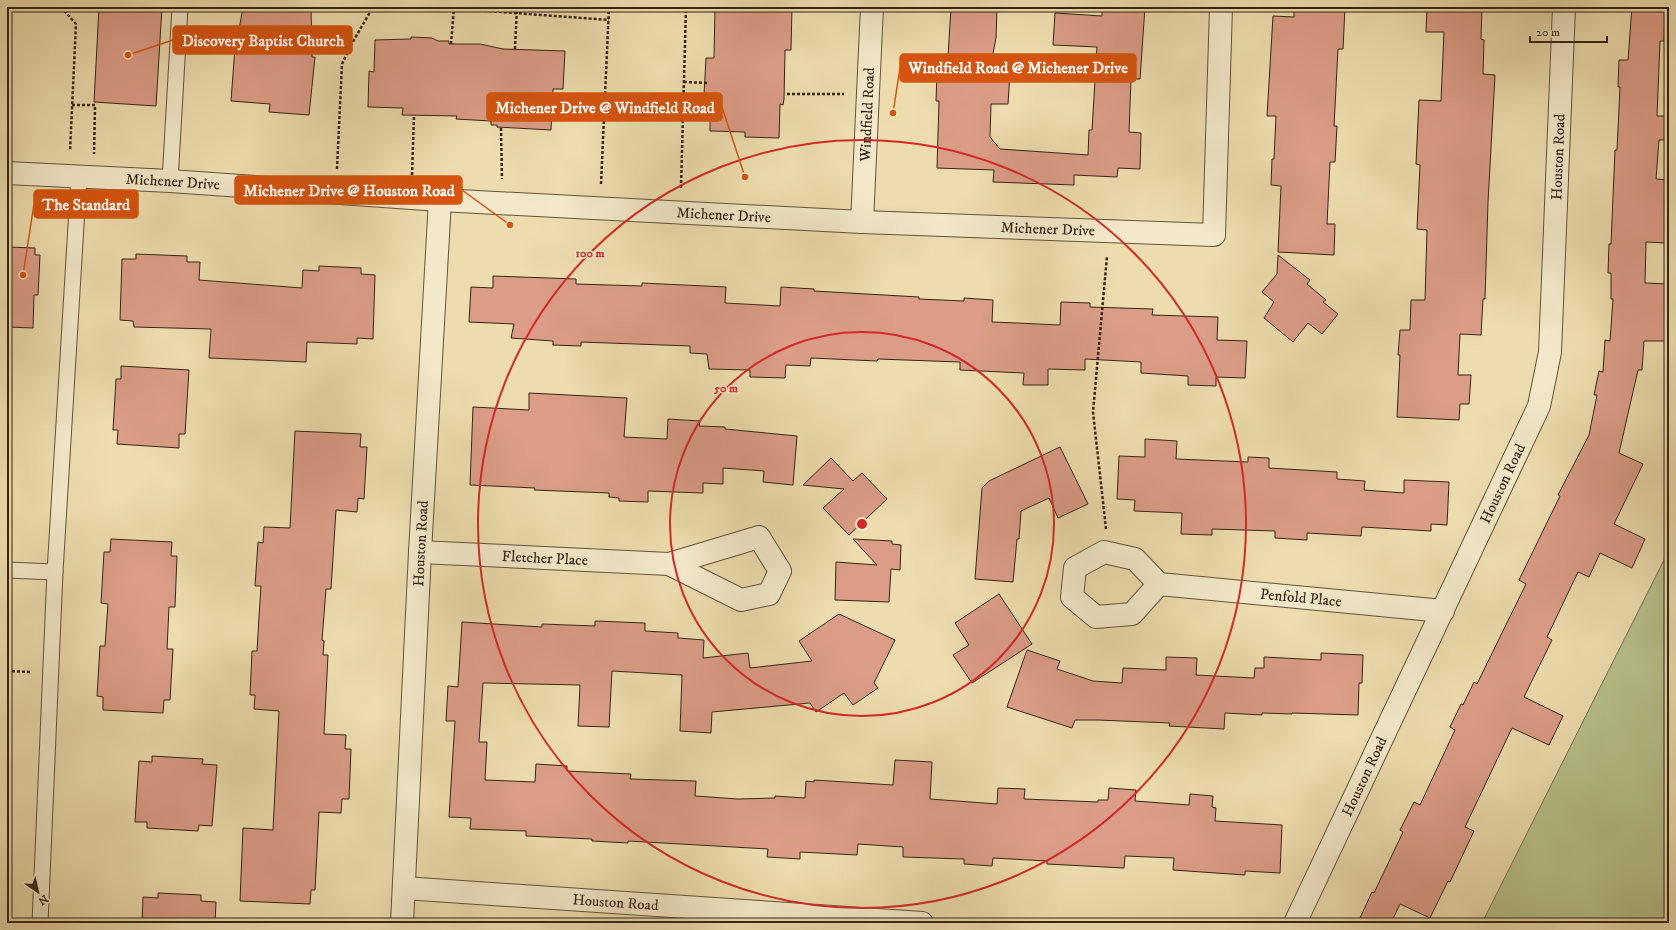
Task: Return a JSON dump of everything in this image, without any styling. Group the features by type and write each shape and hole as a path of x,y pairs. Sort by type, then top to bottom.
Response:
{"street":[{"name":"Windfield Road","path":"862,222 872,7"},
{"name":"Michener Drive","path":"7,173 170,181 440,200 681,213 862,222 1214,235 1221,7"},
{"name":"Houston Road","path":"1295,923 1539,406 1550,352 1564,7"},
{"name":"Houston Road","path":"402,923 420,552 440,200"},
{"name":"Fletcher Place","path":"420,552 669,564"},
{"path":"1104,552 1135,559 1159,584 1132,614 1096,617 1072,597 1075,568 1104,552"},
{"name":"Penfold Place","path":"1159,584 1443,611"},
{"name":"Houston Road","path":"404,888 922,923"}],"lane":[{"path":"170,181 180,7"},
{"path":"40,923 55,572 80,176"},
{"path":"7,570 55,572"}],"path":[{"path":"61,7 76,24 72,105 80,176"},
{"path":"336,192 342,64 351,45 374,7"},
{"path":"434,7 609,20"},
{"path":"515,49 517,7"},
{"path":"600,208 609,7"},
{"path":"681,213 686,7"},
{"path":"451,44 454,8"},
{"path":"177,49 234,51"},
{"path":"684,82 708,83"},
{"path":"787,94 868,93"},
{"path":"72,105 95,105 80,176"},
{"path":"411,198 414,115"},
{"path":"501,128 502,203"},
{"path":"1104,552 1107,536 1093,412 1109,231"}],"green space":[{"path":"1669,550 1669,923 1482,923"}],"building":[{"path":"99,7 162,7 156,106 94,102"},
{"path":"243,7 311,7 312,57 315,57 309,115 269,112 270,104 231,101 235,47"},
{"path":"715,7 792,7 791,50 785,50 784,99 783,105 780,104 779,138 745,137 745,132 710,131 710,115 704,115 704,95 706,58 714,58"},
{"path":"951,7 997,7 996,38 990,69 1003,70 1002,73 1010,73 1008,104 991,104 990,137 1000,149 1088,155 1089,130 1092,130 1097,47 1053,45 1055,13 1102,16 1102,7 1145,7 1140,79 1131,79 1129,132 1141,133 1140,169 1118,168 1117,177 1074,175 1074,185 993,182 994,170 937,168 939,101 936,101 937,73 947,73"},
{"path":"1294,7 1345,7 1343,49 1338,49 1334,126 1337,126 1335,162 1330,162 1327,224 1335,224 1334,255 1278,252 1281,186 1271,185 1276,116 1267,116 1273,16 1294,17"},
{"path":"1427,7 1482,8 1481,39 1484,40 1483,74 1495,75 1488,202 1485,299 1483,299 1481,335 1460,334 1458,375 1471,375 1469,404 1460,404 1459,420 1397,417 1400,330 1410,330 1411,300 1425,300 1427,230 1417,229 1420,165 1416,164 1419,100 1441,101 1444,32 1426,32"},
{"path":"1632,7 1665,7 1664,41 1660,41 1657,116 1669,116 1669,140 1659,140 1656,179 1669,180 1666,243 1646,242 1645,283 1669,284 1669,341 1644,341 1642,370 1638,370 1619,453 1643,464 1614,524 1645,539 1632,568 1600,553 1589,577 1578,572 1547,637 1552,640 1524,697 1563,716 1549,745 1512,728 1465,827 1474,831 1450,882 1448,881 1430,918 1400,904 1391,923 1371,923 1360,918 1372,892 1374,893 1403,832 1400,830 1414,802 1420,805 1455,730 1450,727 1461,704 1463,705 1474,682 1477,684 1526,584 1519,580 1560,496 1558,495 1589,435 1597,395 1594,395 1599,371 1603,372 1605,340 1610,341 1613,299 1611,299 1611,273 1608,273 1609,244 1611,244 1615,150 1617,150 1620,87 1618,87 1619,60 1628,60"},
{"path":"411,37 432,38 438,41 449,41 449,44 480,44 503,49 565,51 563,89 553,89 551,130 497,127 497,125 491,125 491,121 456,119 457,116 402,115 403,108 368,107 369,71 374,72 375,40 411,39"},
{"path":"7,247 35,248 35,255 40,255 38,295 34,295 33,328 7,327"},
{"path":"136,254 187,256 187,262 200,262 199,280 302,288 303,270 319,271 319,266 361,268 361,274 375,275 373,339 357,338 357,344 307,342 306,362 209,358 211,329 134,327 133,321 120,320 122,259 136,259"},
{"path":"1278,255 1310,280 1307,284 1326,300 1323,302 1338,314 1322,334 1308,323 1293,342 1264,318 1274,302 1262,292 1277,274"},
{"path":"493,276 576,279 576,284 642,286 642,283 726,287 725,303 780,306 781,287 814,289 814,291 919,297 919,299 964,301 964,298 993,300 992,322 1060,325 1061,302 1090,303 1090,307 1153,309 1152,315 1218,317 1217,340 1247,341 1245,378 1216,377 1216,386 1188,385 1188,376 1141,373 1141,362 1085,359 1085,370 1048,369 1048,385 1023,385 1024,373 960,370 960,362 878,359 877,361 811,358 810,366 786,365 785,378 750,377 750,370 709,369 707,354 690,353 690,346 581,342 581,346 553,345 553,341 511,338 514,324 469,322 471,287 493,288"},
{"path":"121,366 189,370 185,434 179,434 179,448 117,444 118,430 113,430 116,379 121,379"},
{"path":"529,393 627,398 624,437 667,439 668,419 700,421 699,426 725,427 725,429 797,436 793,485 763,482 764,471 723,468 723,484 703,483 703,493 648,491 648,502 619,501 619,498 609,497 609,493 534,490 535,488 470,485 473,407 529,410"},
{"path":"295,431 361,434 360,447 367,447 364,499 358,498 357,512 336,510 331,589 326,589 322,640 324,641 323,655 328,655 324,734 346,735 345,749 351,749 349,799 342,799 341,813 319,812 315,890 311,890 310,904 240,901 243,828 273,830 279,711 254,709 255,695 250,695 252,651 257,651 261,586 255,586 258,542 263,543 264,527 290,528"},
{"path":"1145,439 1177,441 1176,459 1248,462 1248,457 1269,458 1269,468 1337,472 1337,479 1365,481 1364,490 1404,493 1404,480 1449,482 1447,525 1431,524 1431,531 1362,527 1361,536 1307,533 1307,540 1275,538 1275,531 1212,529 1212,535 1181,534 1182,513 1134,511 1135,500 1117,499 1119,456 1145,457"},
{"path":"1060,447 1088,504 1058,518 1049,498 1021,511 1013,582 975,579 982,488 989,481"},
{"path":"831,458 853,481 862,473 887,499 849,535 823,508 844,489 803,485"},
{"path":"111,539 172,542 171,556 177,556 175,607 169,607 167,649 173,649 170,700 164,700 163,713 103,710 103,697 97,696 100,646 105,646 108,604 101,603 104,552 110,552"},
{"path":"853,539 892,541 892,544 901,545 900,570 891,569 889,602 835,600 836,562 877,565"},
{"path":"999,594 1032,644 972,683 953,655 969,645 955,623"},
{"path":"839,614 895,640 874,683 878,688 853,705 844,693 816,712 810,703 712,712 711,733 680,731 682,675 612,671 609,727 578,726 580,685 483,683 479,742 487,742 485,780 535,782 536,764 567,766 567,771 631,774 630,779 696,781 695,796 738,799 775,798 775,796 805,798 806,781 814,782 814,780 893,785 895,760 932,762 930,799 997,804 998,788 1025,789 1024,799 1098,802 1098,800 1108,800 1109,788 1136,790 1135,801 1189,805 1190,794 1213,796 1212,807 1216,808 1215,821 1282,825 1280,873 1245,871 1245,875 1173,870 1174,858 1125,856 1124,868 1047,864 1047,861 993,858 992,866 964,864 964,859 903,857 903,847 858,844 857,855 800,852 800,859 767,857 768,849 628,841 628,843 592,841 592,839 526,836 526,831 470,829 471,818 449,817 455,721 446,721 448,686 458,687 462,622 542,627 542,624 595,626 595,621 645,623 645,631 678,633 678,638 704,640 703,658 748,653 750,668 812,661 799,641"},
{"path":"1027,650 1060,661 1057,669 1093,681 1122,683 1123,668 1166,670 1166,657 1197,658 1196,675 1254,678 1255,668 1264,668 1264,657 1321,660 1321,653 1363,655 1362,683 1359,683 1358,715 1262,713 1262,715 1225,713 1224,729 1169,726 1170,723 1098,720 1075,720 1072,728 1007,707"},
{"path":"152,756 203,759 202,764 217,765 212,826 199,825 198,831 147,828 147,822 135,822 139,761 152,762"},
{"path":"158,893 201,895 201,901 216,902 215,923 142,923 143,897 158,898"}],"place":[{"name":"Discovery Baptist Church","path":"128,55"},
{"name":"Windfield Road @ Michener Drive","path":"893,113"},
{"name":"Michener Drive @ Windfield Road","path":"745,177"},
{"name":"Michener Drive @ Houston Road","path":"510,225"},
{"name":"The Standard","path":"23,275"}]}
